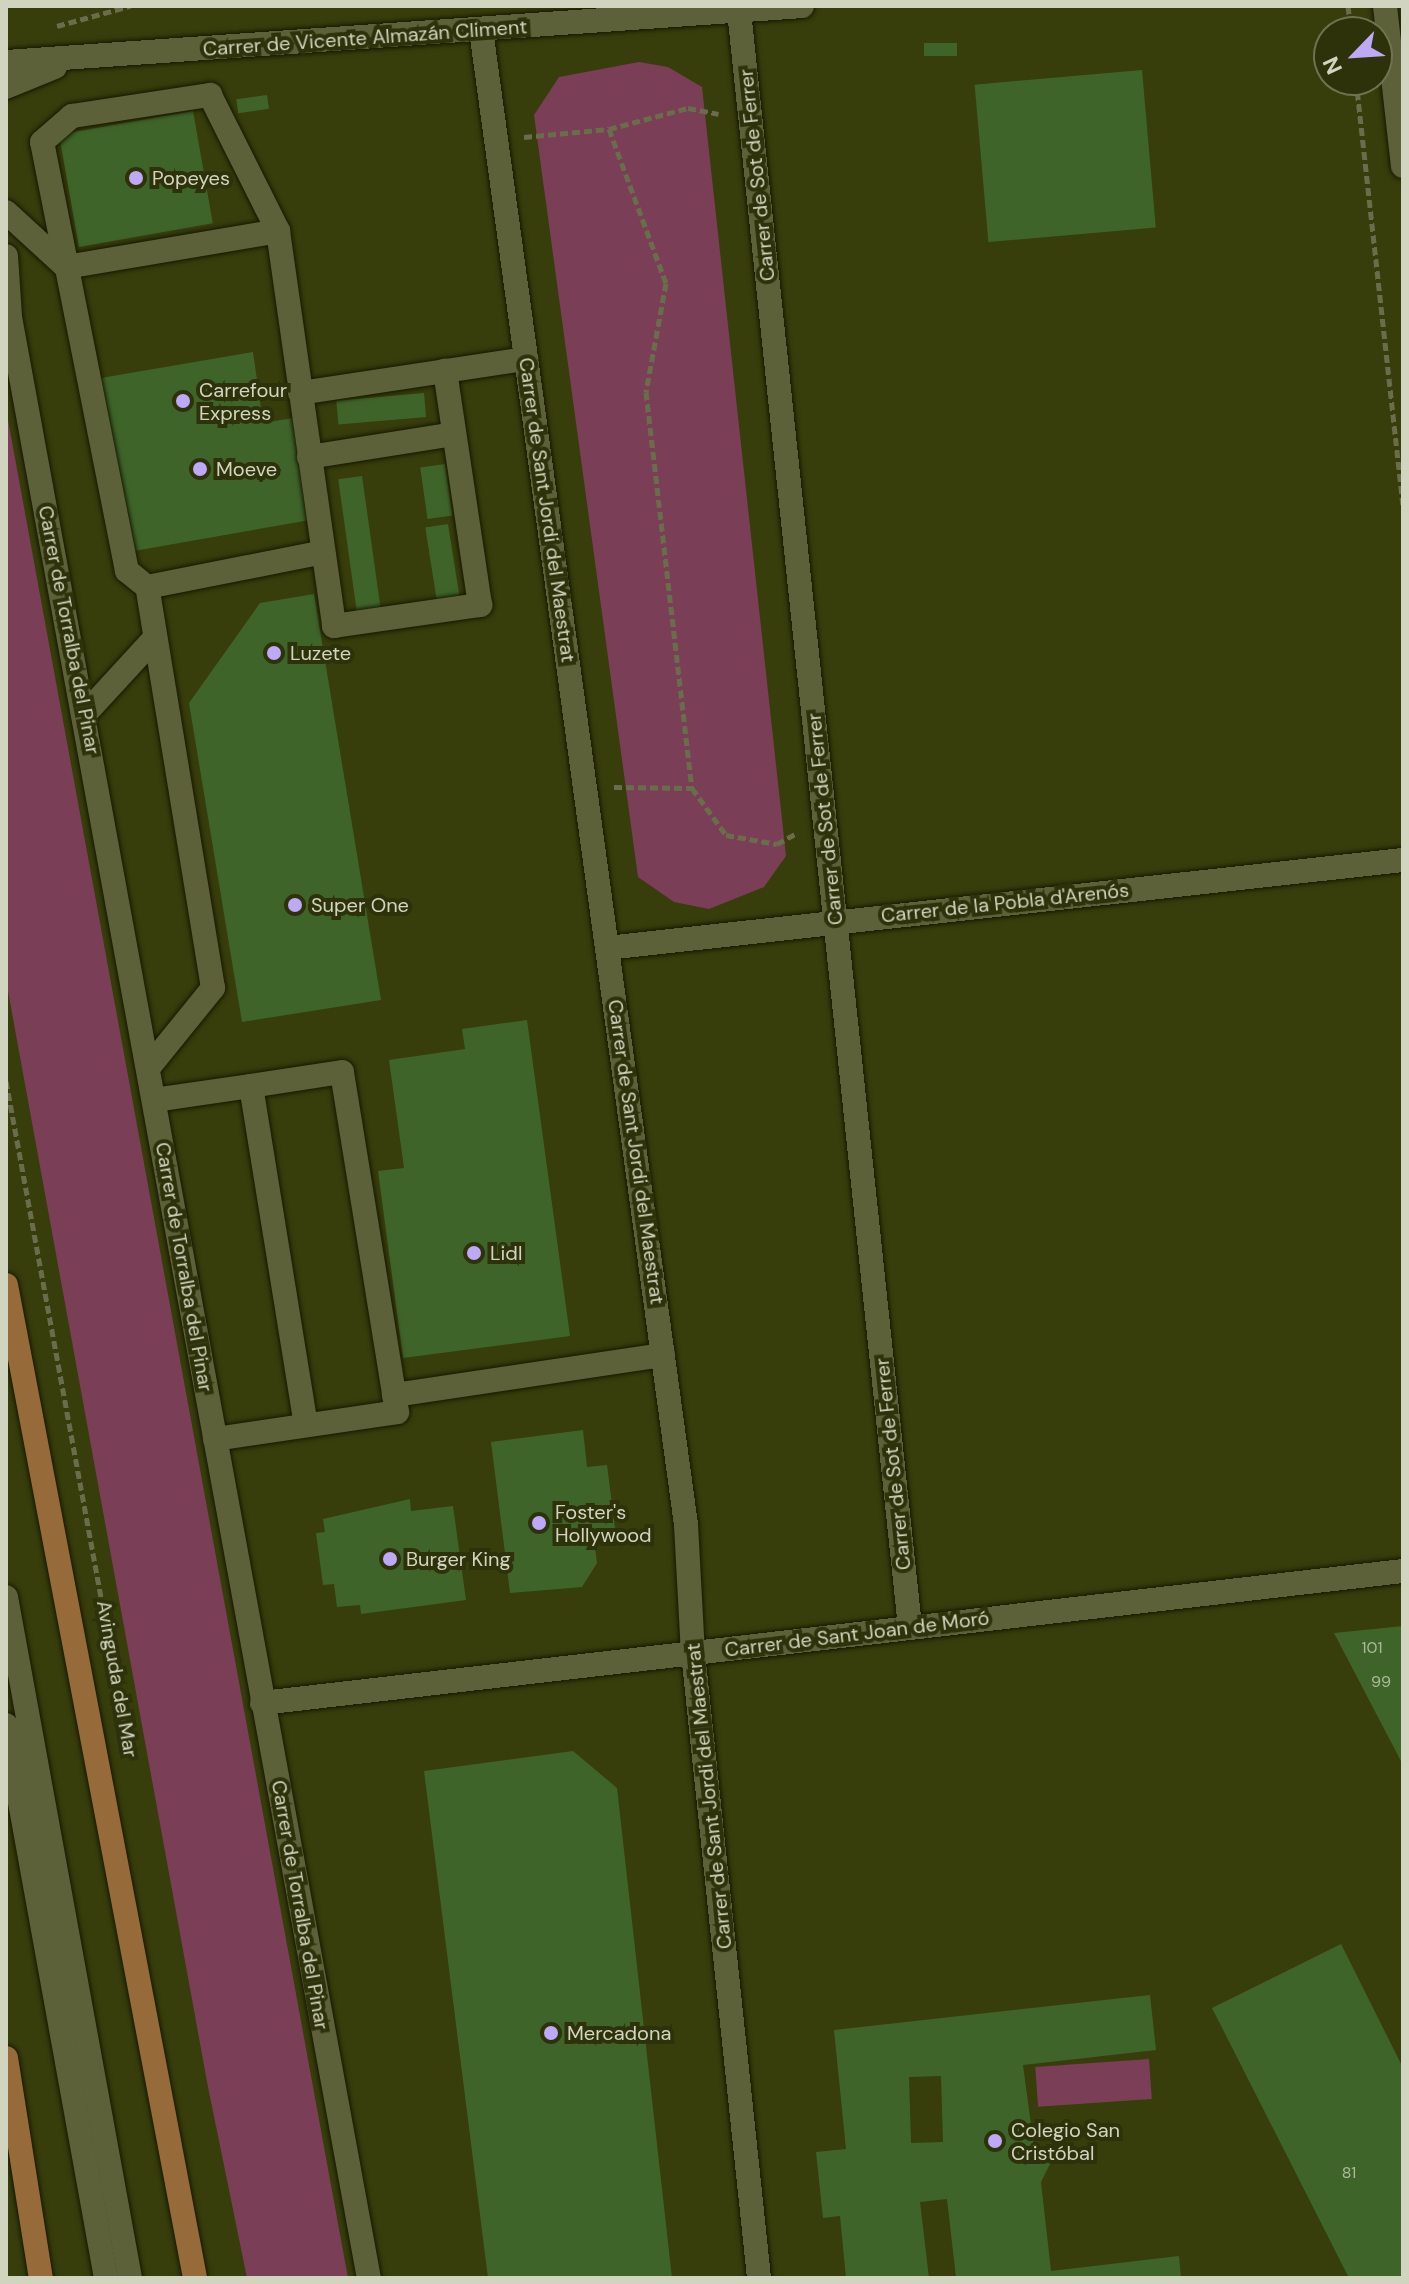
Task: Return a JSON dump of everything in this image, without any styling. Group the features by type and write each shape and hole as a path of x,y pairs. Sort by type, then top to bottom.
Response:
{"main road":[{"name":"Avinguda del Mar","path":"6,1285 195,2278"},
{"path":"6,2058 41,2278"}],"street":[{"name":"Carrer de Vicente Almazán Climent","path":"6,62 72,60 802,6"},
{"path":"1385,6 1403,166"},
{"name":"Carrer de Sot de Ferrer","path":"739,11 910,1628"},
{"name":"Carrer de Sant Jordi del Maestrat","path":"481,30 686,1525 693,1653 759,2278"},
{"name":"Carrer de Vicente Almazán Climent","path":"6,87 72,60"},
{"path":"149,1067 213,988 147,587 127,571 42,142 72,116 210,95 278,231 334,626 480,605 445,371"},
{"path":"6,212 66,267"},
{"path":"66,267 278,231"},
{"name":"Carrer de Torralba del Pinar","path":"6,256 10,317 369,2278"},
{"path":"300,393 526,359"},
{"path":"309,457 454,434"},
{"path":"147,587 323,552"},
{"path":"85,714 155,638"},
{"name":"Carrer de la Pobla d'Arenós","path":"607,948 1403,860"},
{"path":"154,1100 342,1072 396,1404"},
{"path":"251,1086 306,1425"},
{"path":"215,1439 306,1425 396,1404 663,1355"},
{"name":"Carrer de Sant Joan de Moró","path":"262,1703 1403,1571"},
{"path":"6,1597 130,2278"},
{"path":"6,1725 106,2278"}],"path":[{"path":"1358,96 1403,504"},
{"path":"496,139 609,129 688,108 751,119"},
{"path":"609,129 666,283 646,392 692,788 726,835 777,844 824,819"},
{"path":"585,786 692,788"},
{"name":"Avinguda del Mar","path":"6,1081 132,1765"}],"shaded area":[{"path":"6,6 1403,6 1403,2278 6,2278"},
{"path":"639,62 668,67 702,87 786,856 764,887 709,909 674,902 638,877 534,115 559,77"},
{"path":"6,409 348,2278 247,2278 208,2087 6,980"},
{"path":"1149,2059 1152,2099 1038,2107 1035,2067"}],"building":[{"path":"924,43 957,43 957,56 924,56"},
{"path":"1142,70 1156,227 988,242 975,85"},
{"path":"267,95 269,109 238,113 236,99"},
{"name":"Popeyes","path":"193,111 213,223 79,247 59,135"},
{"path":"253,352 263,423 293,418 310,520 134,551 101,378"},
{"path":"424,393 426,417 338,425 336,401"},
{"path":"445,464 452,515 427,519 420,467"},
{"path":"362,476 381,608 357,611 338,479"},
{"path":"448,524 459,596 437,600 425,528"},
{"path":"314,594 381,1000 242,1022 189,703 260,603"},
{"name":"Lidl","path":"527,1020 570,1336 403,1358 378,1171 404,1168 389,1060 465,1049 462,1029"},
{"path":"583,1430 587,1467 607,1465 616,1536 594,1539 597,1563 582,1587 510,1593 491,1442"},
{"name":"Burger King","path":"410,1499 411,1511 453,1506 466,1600 361,1614 360,1605 337,1607 334,1584 323,1585 316,1533 325,1532 323,1519"},
{"path":"1403,1626 1403,1765 1334,1633"},
{"name":"Mercadona","path":"573,1751 617,1788 672,2278 488,2278 424,1771"},
{"path":"1341,1944 1403,2068 1403,2278 1349,2278 1212,2008"},
{"path":"1150,1995 1156,2050 1023,2065 1035,2154 1051,2162 1041,2182 1051,2271 1179,2256 1181,2278 956,2278 947,2199 920,2202 929,2278 846,2278 840,2216 823,2218 816,2152 846,2149 834,2030","holes":["941,2076 943,2142 911,2143 909,2077"]}],"place":[{"name":"Popeyes","path":"136,178"},
{"name":"Carrefour Express","path":"183,401"},
{"name":"Moeve","path":"200,469"},
{"name":"Luzete","path":"274,653"},
{"name":"Super One","path":"295,905"},
{"name":"Lidl","path":"474,1253"},
{"name":"Foster's Hollywood","path":"539,1523"},
{"name":"Burger King","path":"390,1559"},
{"name":"Mercadona","path":"551,2033"},
{"name":"Colegio San Cristóbal","path":"995,2141"}]}
